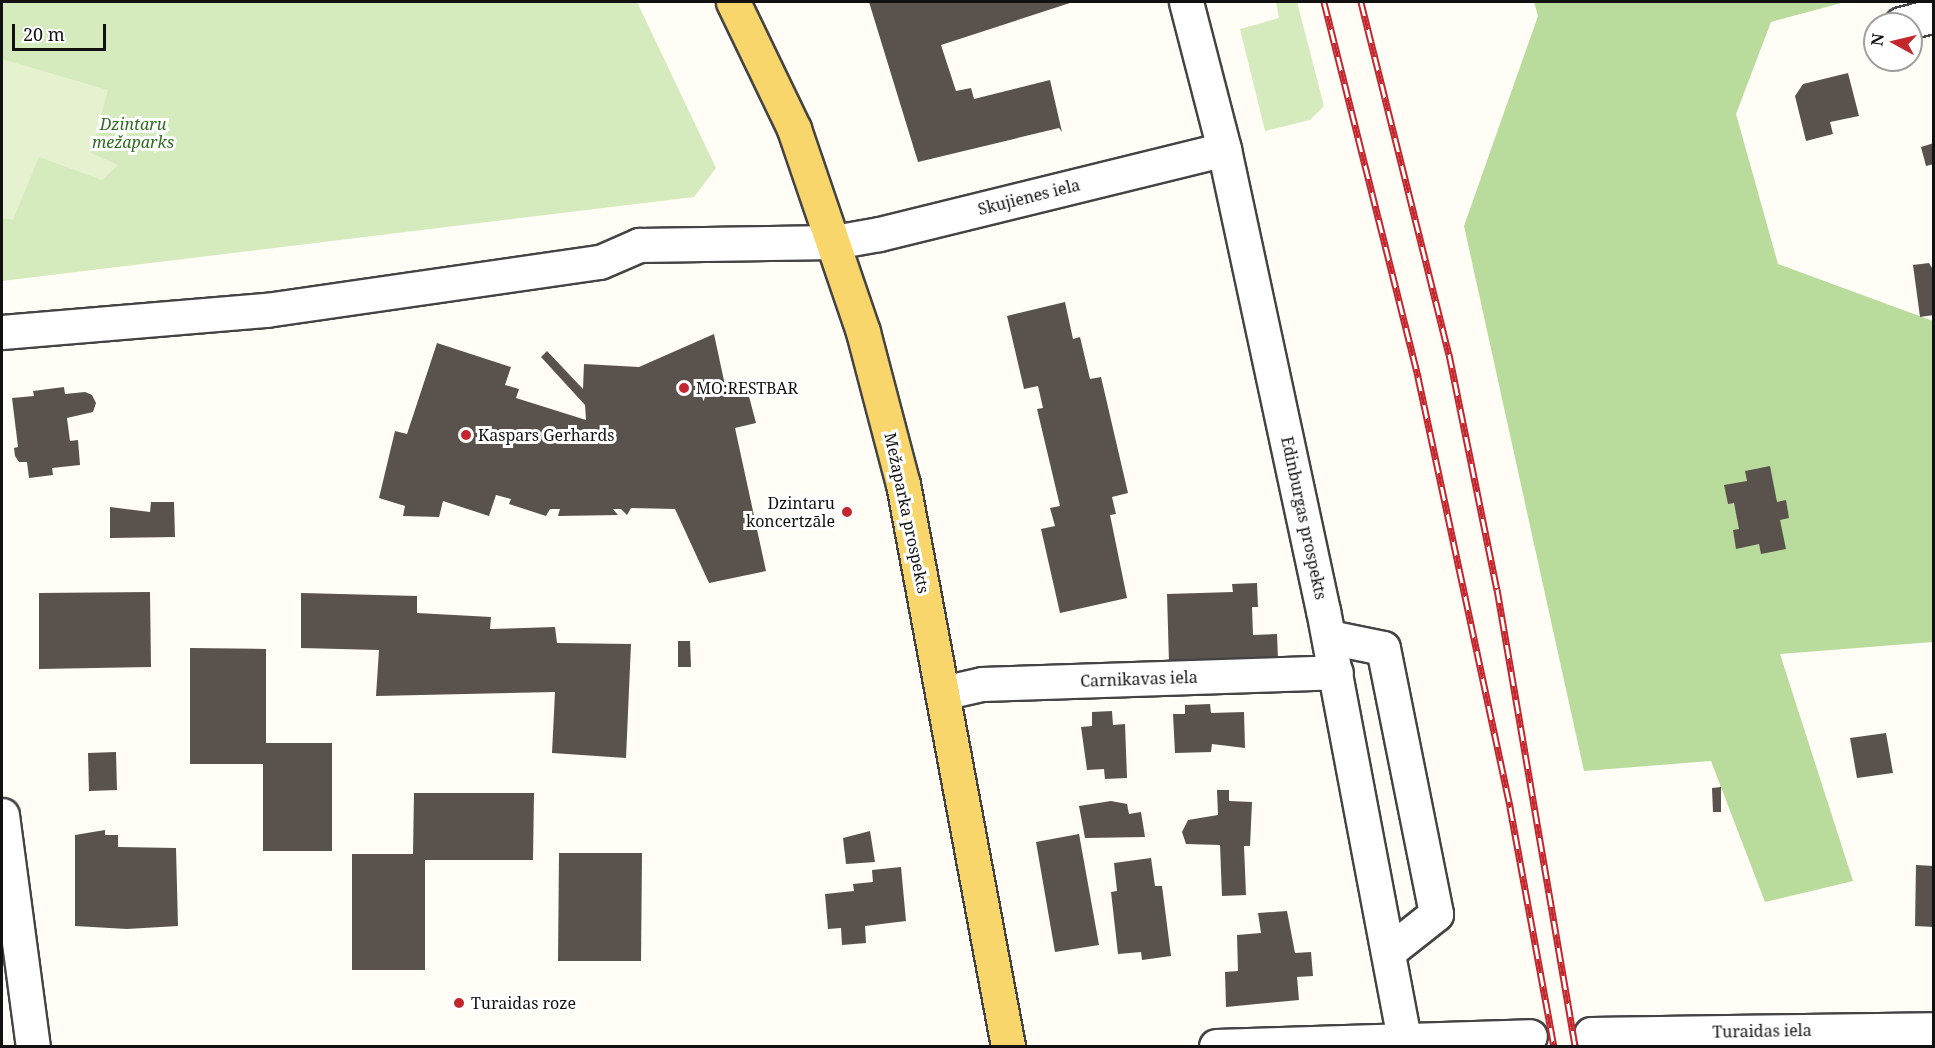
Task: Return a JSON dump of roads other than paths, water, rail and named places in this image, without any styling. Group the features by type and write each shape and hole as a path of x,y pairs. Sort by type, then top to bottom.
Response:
{"main road":[{"name":"Mežaparka prospekts","path":"733,2 794,129 863,332 903,484 1008,1047"}],"street":[{"name":"Edinburgas prospekts","path":"1186,2 1224,149 1329,638 1404,1039"},
{"name":"Skujienes iela","path":"2,332 266,310 600,262 639,245 834,242 879,234 1224,149"},
{"path":"1329,638 1383,648 1436,914 1388,952"},
{"name":"Carnikavas iela","path":"942,693 982,684 1336,672"},
{"path":"2,816 33,1047"},
{"name":"Turaidas iela","path":"1609,1038 1934,1029"},
{"path":"1216,1047 1530,1036"}],"railway":[{"path":"1324,2 1418,377 1510,807 1554,1046"},
{"path":"1361,2 1449,354 1497,589 1575,1046"}],"place":[{"name":"MO:RESTBAR","path":"684,388"},
{"name":"Kaspars Gerhards","path":"466,435"},
{"name":"Dzintaru koncertzāle","path":"847,512"},
{"name":"Turaidas roze","path":"459,1003"}],"park label":[{"name":"Dzintaru mežaparks","path":"133,133"}]}
